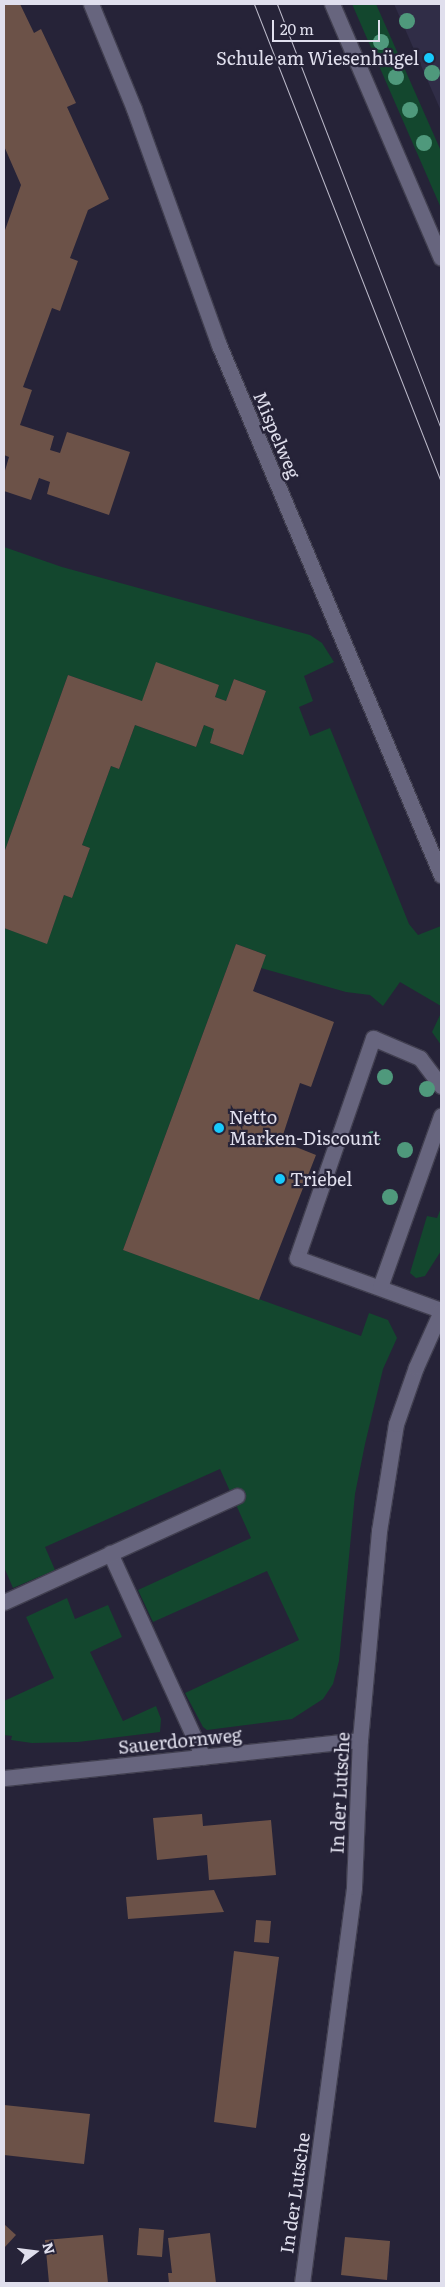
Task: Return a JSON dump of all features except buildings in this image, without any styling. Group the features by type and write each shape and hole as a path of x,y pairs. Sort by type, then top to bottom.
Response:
{"street":[{"name":"Mispelweg","path":"91,4 134,109 219,345 441,875"},
{"path":"332,4 441,258"},
{"path":"441,1086 420,1058 374,1038 297,1258 441,1311"},
{"path":"380,1287 441,1116"},
{"name":"In der Lutsche","path":"302,2283 354,1887 360,1740 379,1531 396,1424 416,1367 441,1311"},
{"path":"4,1602 237,1496"},
{"path":"110,1553 203,1757"},
{"name":"Sauerdornweg","path":"4,1778 360,1740"}],"shaded area":[{"name":"Schule am Wiesenhügel","path":"394,4 441,4 441,111"}],"green space":[{"path":"352,4 376,4 441,151 441,208"},
{"path":"4,547 62,567 310,635 322,643 334,662 304,676 313,701 299,707 310,736 330,728 409,924 418,935 441,926 441,1006 400,982 383,1006 370,995 346,992 261,968 266,955 236,944 123,1250 361,1336 369,1313 388,1320 397,1338 383,1369 355,1494 339,1661 333,1684 323,1699 292,1719 207,1730 203,1727 185,1693 299,1640 267,1571 153,1622 138,1590 251,1538 220,1469 45,1547 55,1570 13,1588 4,1567 4,928 47,943 64,895 72,898 90,848 82,845 111,766 119,769 135,725 196,747 204,725 214,729 210,743 243,755 266,691 234,679 226,701 215,697 219,685 142,701 68,675 4,853"},
{"path":"441,1013 441,1045 432,1032"},
{"path":"441,1208 441,1251 425,1276 416,1278 410,1273 427,1216 437,1218"},
{"path":"67,1598 75,1619 108,1605 122,1637 90,1652 123,1721 156,1706 161,1719 160,1732 78,1742 32,1743 11,1740 12,1736 4,1735 4,1701 54,1678 26,1617"}],"tram line":[{"path":"254,4 441,482"},
{"path":"277,4 441,430"}],"place":[{"name":"Schule am Wiesenhügel","path":"429,58"},
{"name":"Netto Marken-Discount","path":"219,1128"},
{"name":"Triebel","path":"280,1179"}]}
